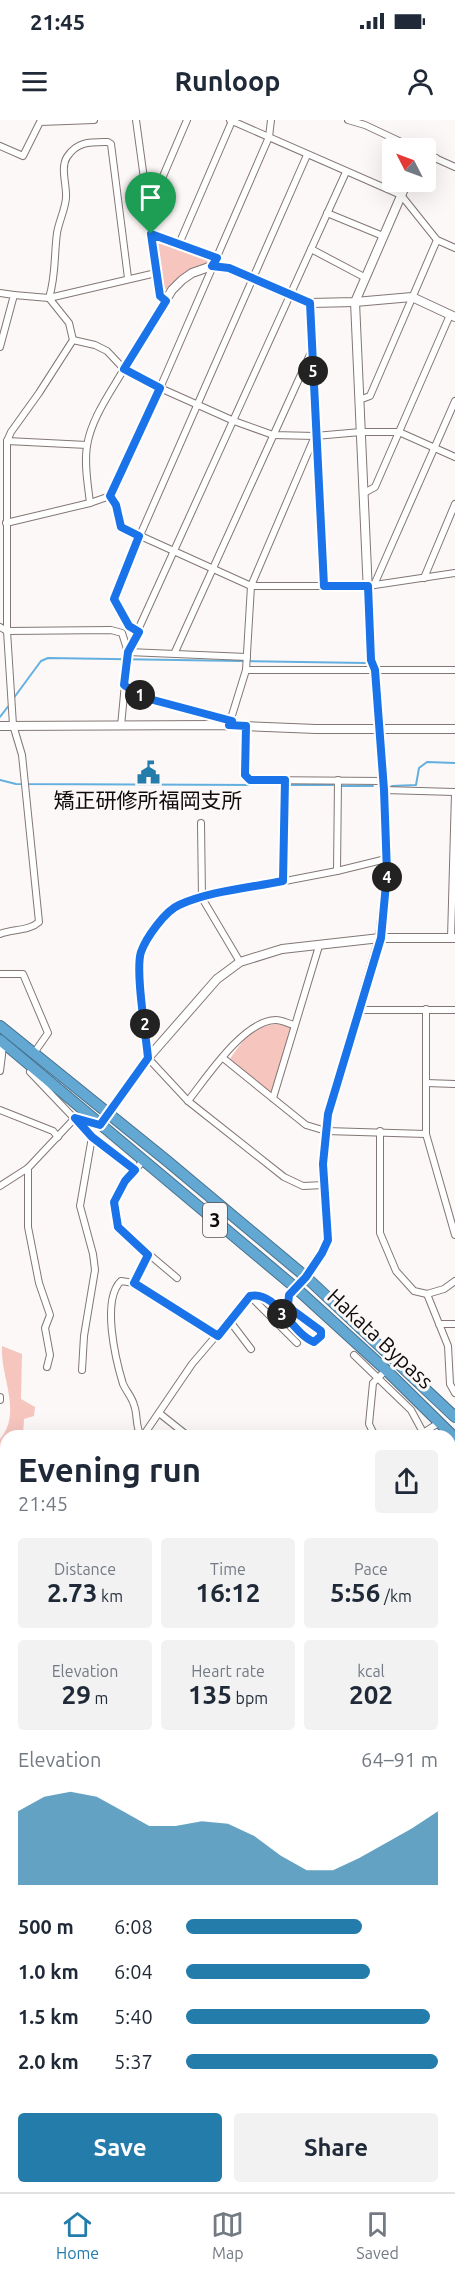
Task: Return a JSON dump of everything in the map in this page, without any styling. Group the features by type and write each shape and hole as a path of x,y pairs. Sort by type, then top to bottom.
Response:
{"highway":[{"name":"Hakata Bypass","path":"0,1026 109,1113 306,1277 455,1417"},
{"name":"Hakata Bypass","path":"2,1041 100,1125 139,1166 297,1288 448,1430"}],"street":[{"path":"0,146 23,156 38,121 93,120"},
{"path":"136,120 156,273 160,296 166,301"},
{"path":"148,209 187,120"},
{"path":"179,244 231,120 401,195 436,240 455,248"},
{"path":"6,523 110,496 160,388 269,137 271,120"},
{"path":"348,120 366,123 390,138"},
{"path":"0,934 34,927 39,922 22,755 13,725 7,631 7,441 73,340 69,323 50,297 57,235 66,196 64,163 78,145 85,142 111,144 128,278"},
{"path":"139,632 129,626 114,599 139,536 307,154"},
{"path":"436,158 455,167"},
{"path":"121,726 128,652 346,172"},
{"path":"146,1430 192,1364 250,1296 258,1294 266,1297 299,1331 314,1342 321,1336 321,1331 288,1305 289,1295 306,1277 328,1240 324,1185 326,1131 337,1083 381,938 387,873 380,728 375,670 371,660 371,586 355,302 402,192"},
{"path":"327,213 383,236"},
{"path":"151,234 217,258"},
{"path":"359,400 370,396 436,240"},
{"path":"311,249 364,277"},
{"path":"90,503 87,445 96,420 124,369 182,279 212,266 229,268 310,303 412,297 452,316 375,487 364,493"},
{"path":"0,293 50,297 156,273"},
{"path":"0,346 15,295"},
{"path":"310,303 324,586"},
{"path":"73,340 95,345 107,351 124,369 160,388 234,421 273,435 315,436 361,432 399,432 455,457"},
{"path":"175,652 313,348"},
{"path":"371,586 455,401"},
{"path":"230,723 246,670 251,586 315,436"},
{"path":"7,441 87,445"},
{"path":"110,496 116,505 121,527 251,586 371,586 455,573"},
{"path":"424,578 455,504"},
{"path":"0,627 7,631 111,630 122,633 128,652"},
{"path":"128,652 175,652 247,657"},
{"path":"246,670 455,670"},
{"path":"124,685 142,697 246,726 316,729 455,729"},
{"path":"0,726 230,723"},
{"path":"75,1118 100,1125 148,1058 217,979 240,962 282,949 381,938 453,938 455,793 338,780 250,780 245,775 246,726"},
{"path":"283,881 285,780"},
{"path":"337,871 338,780"},
{"path":"201,824 202,897 240,962"},
{"path":"324,1185 303,1186 284,1177 188,1101 148,1058 141,985 141,952 159,922 177,906 202,897 386,860"},
{"path":"273,1098 319,946"},
{"path":"0,974 23,974 48,1032 34,1053"},
{"path":"426,1009 426,1134 455,1234"},
{"path":"361,1010 455,1010"},
{"path":"188,1101 246,1032 263,1023 277,1020 294,1025"},
{"path":"0,1071 2,1041"},
{"path":"223,1058 306,1125 326,1131 426,1134"},
{"path":"30,1072 92,1137 139,1166 125,1181 114,1202 118,1227 177,1278"},
{"path":"426,1083 455,1084"},
{"path":"0,1110 53,1131 58,1137"},
{"path":"1,1183 28,1168 75,1118"},
{"path":"380,1131 380,1233 396,1271 414,1291 427,1294 444,1289 455,1281"},
{"path":"82,1370 84,1336 95,1270 80,1206 92,1137"},
{"path":"28,1168 28,1227 39,1283 50,1315 45,1328 50,1356 47,1367"},
{"path":"134,1283 148,1255"},
{"path":"138,1430 135,1405 124,1386 114,1349 111,1309 117,1285 121,1281 134,1283 218,1336"},
{"path":"427,1294 448,1346 453,1371 450,1384 455,1393"},
{"path":"250,1296 297,1342"},
{"path":"229,1320 251,1349"},
{"path":"439,1324 455,1324"},
{"path":"354,1355 411,1410 422,1430"},
{"path":"372,1430 369,1424 374,1383 386,1370"},
{"path":"159,1413 180,1430"},
{"path":"429,1430 440,1422"}],"shaded area":[{"path":"159,240 209,258 210,261 183,274 170,289 163,289 160,282 156,242"},
{"path":"276,1024 288,1026 291,1029 272,1090 269,1092 230,1059 254,1031"},
{"path":"2,1346 22,1354 21,1399 35,1407 34,1416 24,1419 23,1430 6,1430 10,1418 10,1406"}],"waterway":[{"path":"13,699 41,661 48,658 365,663"},
{"path":"0,717 10,704"},
{"path":"392,786 416,785 419,768 427,762 455,763"},
{"path":"0,780 16,784 275,785"},
{"path":"288,785 333,785"},
{"path":"342,786 373,786"}],"place":[{"name":"矯正研修所福岡支所","path":"148,773"}],"route":[{"path":"151,234 217,258 212,266 229,268 310,303 324,586 368,586 371,660 375,670 380,728 387,873 378,951 328,1114 323,1164 328,1240 306,1277 289,1295 288,1305 291,1309 321,1331 321,1336 314,1342 299,1331 266,1297 258,1294 250,1296 218,1336 134,1283 148,1255 118,1227 114,1202 125,1181 135,1170 92,1137 75,1118 100,1125 148,1058 141,985 141,952 159,922 177,906 207,896 283,881 285,780 250,780 245,775 246,726 229,725 232,721 142,697 124,685 128,652 139,632 129,626 114,599 139,536 121,527 116,505 110,496 160,388 124,369 166,301 160,296 151,234"}]}
